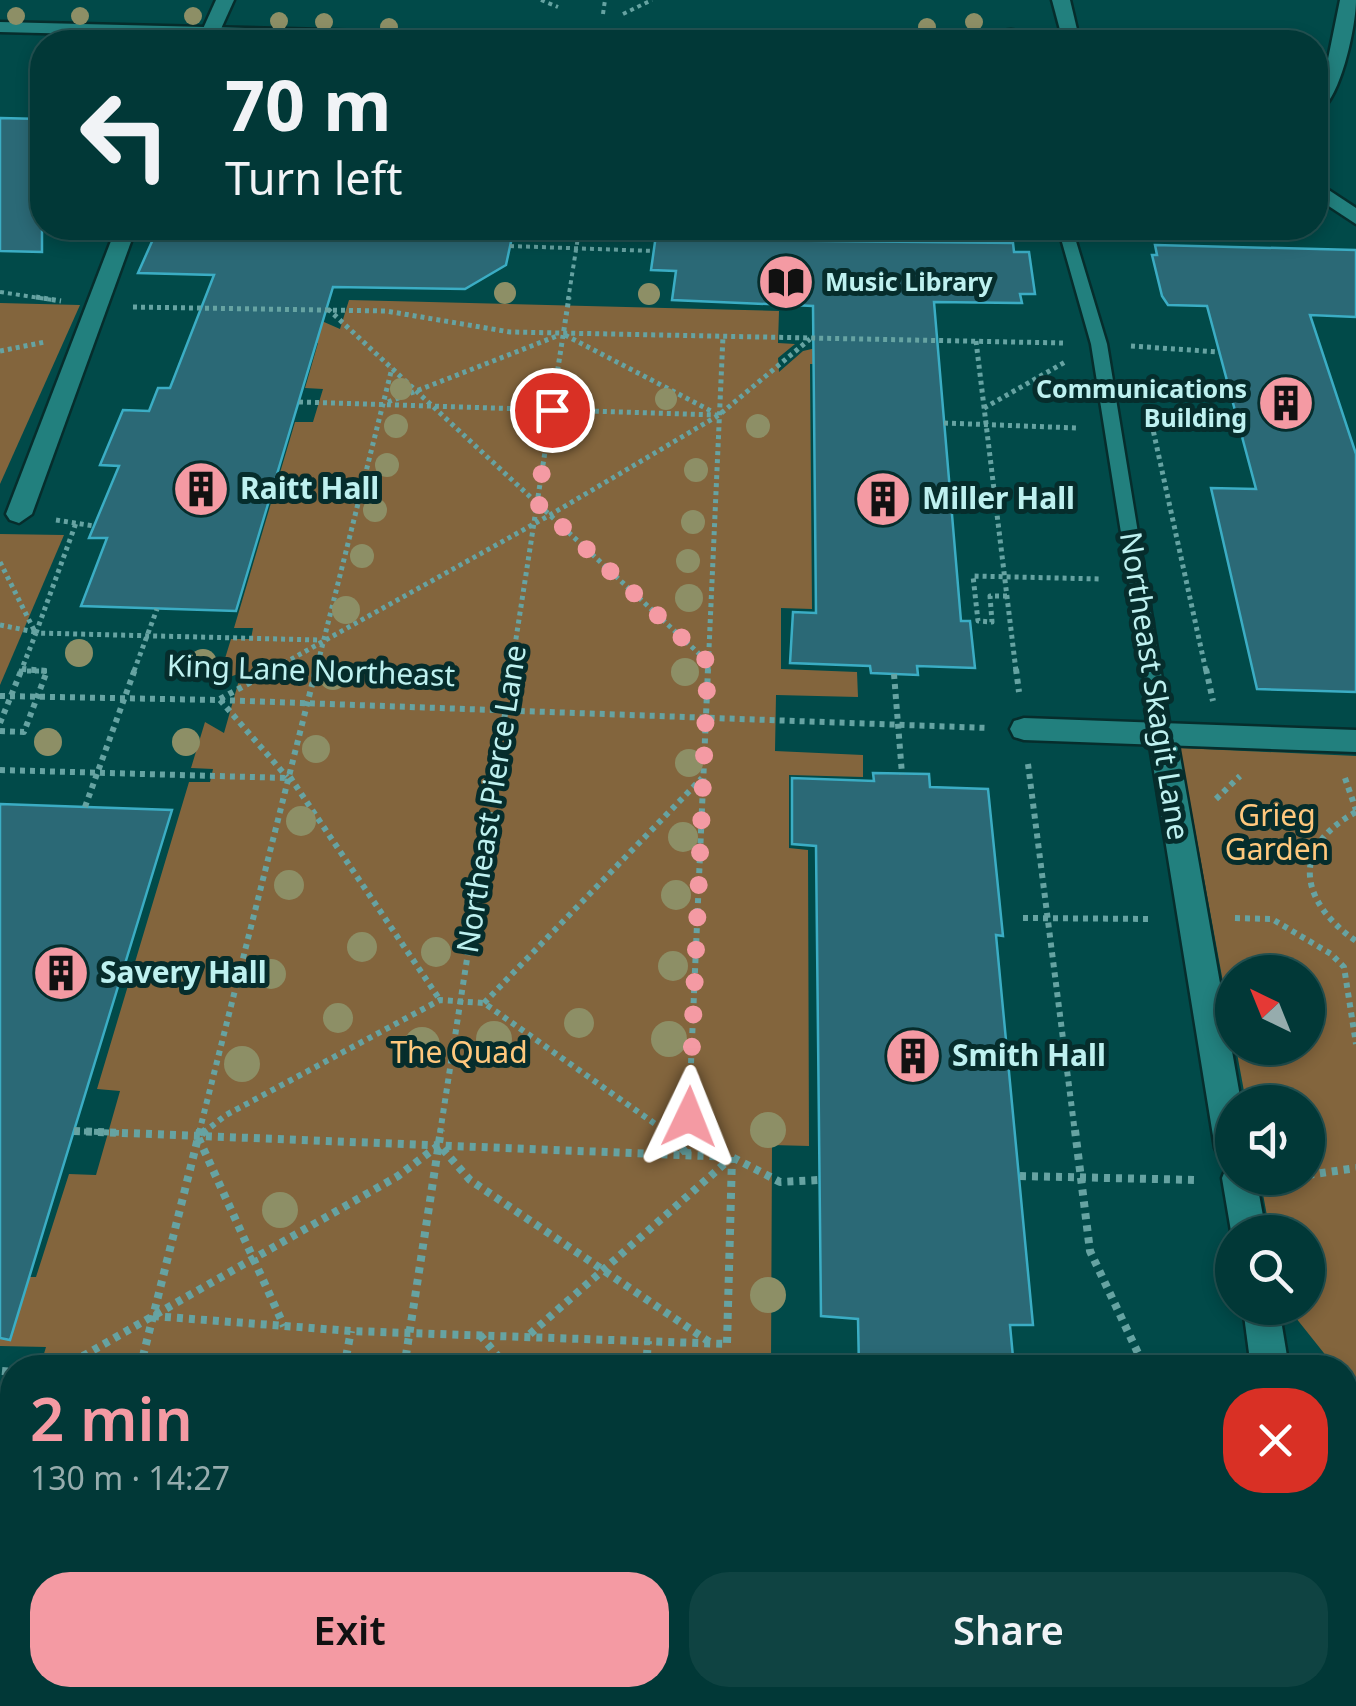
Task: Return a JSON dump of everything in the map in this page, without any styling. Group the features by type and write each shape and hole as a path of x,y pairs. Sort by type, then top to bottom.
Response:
{"street":[{"path":"212,30 225,0"},
{"path":"1061,0 1071,30"},
{"path":"1328,81 1336,64 1349,0"},
{"path":"0,27 63,30"},
{"path":"1328,198 1356,218"},
{"path":"19,514 121,240"},
{"path":"1024,729 1356,740"},
{"name":"Northeast Skagit Lane","path":"1162,734 1222,1085"},
{"path":"1263,1325 1268,1355"}],"lane":[{"name":"Northeast Skagit Lane","path":"1069,240 1099,344 1162,734"}],"path":[{"name":"Northeast Pierce Lane","path":"406,1355 578,240"},
{"path":"510,246 654,250"},
{"path":"0,292 96,306 327,308 397,313 496,331 1099,344"},
{"path":"327,308 708,662"},
{"path":"382,405 563,333 719,415"},
{"path":"688,1155 723,336"},
{"path":"440,1000 289,777 219,700 550,515 719,415 811,338"},
{"path":"976,341 1090,1251 1139,1355"},
{"path":"984,408 1099,344"},
{"path":"1139,362 1139,346 1219,352"},
{"path":"143,1355 392,368"},
{"path":"299,402 719,415"},
{"path":"1150,412 1221,736"},
{"path":"944,423 1113,430"},
{"path":"21,671 47,672 24,732 0,727 76,523 94,526"},
{"path":"0,562 36,633"},
{"path":"1007,596 990,596 992,622 978,621 974,576 1138,580"},
{"path":"85,807 157,609"},
{"path":"0,625 36,633 323,640"},
{"path":"894,674 902,774"},
{"name":"King Lane Northeast","path":"0,696 980,727"},
{"path":"0,770 289,777"},
{"path":"484,1003 703,776"},
{"path":"1356,812 1322,831 1311,848 1308,867 1311,890 1324,915 1336,930 1356,942"},
{"path":"1024,918 1272,919 1331,954 1344,967 1356,1044"},
{"path":"198,1137 226,1115 440,1000 484,1003 660,1124 688,1155"},
{"path":"74,1131 732,1157 780,1182 820,1180"},
{"path":"198,1137 284,1326"},
{"path":"85,1355 398,1176 438,1145"},
{"path":"438,1145 470,1180 711,1343"},
{"path":"528,1335 732,1157"},
{"path":"153,1316 351,1331 410,1330 728,1344 732,1157"},
{"path":"1325,1173 1356,1168"},
{"path":"1020,1176 1215,1170"},
{"path":"346,1355 351,1331"},
{"path":"479,1334 497,1355"},
{"path":"647,1355 648,1341"}],"green space":[{"name":"The Quad","path":"349,300 779,311 778,343 795,344 778,358 779,372 803,351 829,345 939,367 810,364 812,609 781,608 781,669 857,672 858,697 776,695 775,751 863,755 863,777 789,775 789,848 808,850 809,1146 772,1145 771,1355 44,1355 46,1347 0,1346 0,1306 9,1277 36,1277 69,1174 96,1175 120,1091 97,1089 189,782 210,782 213,769 191,768 205,722 224,733 241,673 218,681 231,639 251,639 253,628 234,628 295,422 313,422 323,389 305,388 318,343 303,342 310,322 324,322 340,329"},
{"path":"0,303 80,305 0,484"},
{"path":"0,534 64,535 0,685"},
{"name":"Grieg Garden","path":"1180,748 1356,756 1356,1355 1325,1355 1302,1325 1325,1325 1325,1215 1267,1215 1263,1195 1325,1195 1325,1085 1243,1085 1239,1065 1325,1065 1325,955 1218,955"}],"building":[{"path":"0,118 30,119 30,240 42,240 42,252 0,251"},
{"name":"Raitt Hall","path":"153,240 511,240 506,265 465,289 333,287 236,611 81,606 107,538 89,538 119,466 100,465 123,410 149,411 158,388 170,388 214,275 138,273"},
{"path":"655,240 1013,243 1014,252 1029,252 1035,294 1020,294 1022,303 934,302 961,621 970,621 975,668 917,666 918,675 871,673 870,666 790,663 793,612 816,613 813,306 672,300 676,271 651,270"},
{"name":"Communications Building","path":"1155,245 1356,250 1356,317 1310,315 1356,454 1356,692 1257,689 1211,488 1256,489 1207,306 1168,305 1152,255 1157,255"},
{"name":"Smith Hall","path":"873,773 929,774 930,787 988,789 1003,936 996,935 1033,1325 1010,1325 1013,1355 859,1355 858,1319 821,1316 816,846 792,844 792,778 874,781"},
{"name":"Savery Hall","path":"0,804 172,810 10,1340 0,1338"}],"place":[{"name":"Music Library","path":"786,282"},
{"name":"Communications Building","path":"1286,403"},
{"name":"Raitt Hall","path":"201,489"},
{"name":"Miller Hall","path":"883,499"},
{"name":"Savery Hall","path":"61,973"},
{"name":"Smith Hall","path":"913,1056"}],"route":[{"path":"552,410 537,503 708,662 689,1117"}]}
